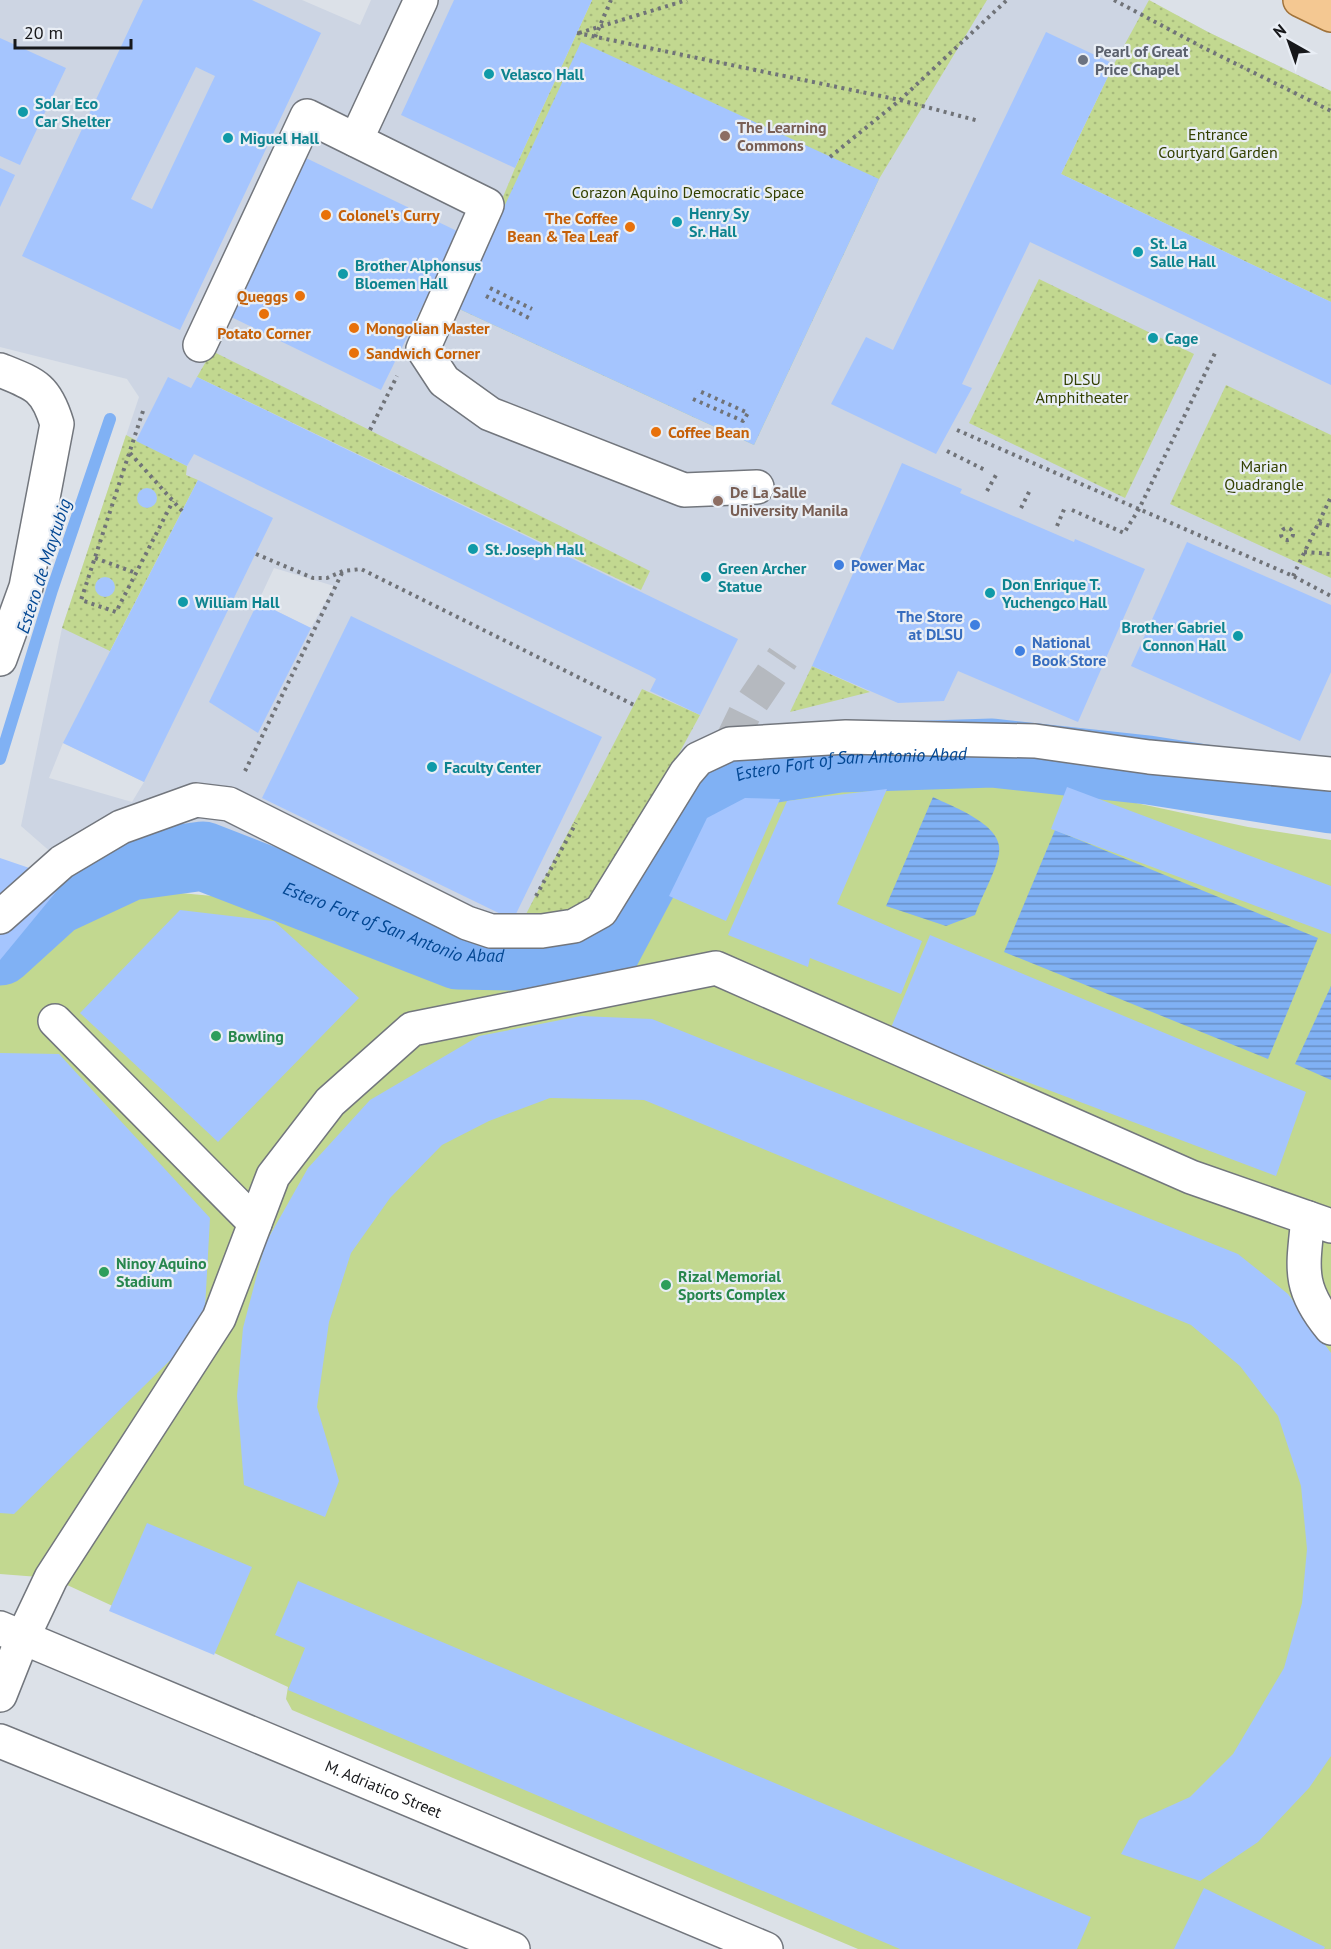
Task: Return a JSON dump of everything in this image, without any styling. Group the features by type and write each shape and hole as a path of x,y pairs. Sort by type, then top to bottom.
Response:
{"main road":[{"path":"1300,0 1331,15"}],"street":[{"path":"356,140 421,0"},
{"path":"200,345 307,116 487,205 423,349 444,381 490,414 684,490 757,487"},
{"path":"0,370 36,384 50,401 57,424 26,587 0,659"},
{"path":"0,917 62,862 121,827 196,800 229,804 467,923 491,931 542,931 574,926 601,911 686,773 698,759 730,744 846,737 1035,741 1149,757 1331,774"},
{"path":"0,1695 11,1633 51,1578 219,1318 273,1176 330,1102 412,1029 716,968 1191,1177 1319,1222 1303,1274 1305,1287 1314,1306 1331,1328"},
{"path":"55,1022 255,1223"},
{"name":"M. Adriatico Street","path":"11,1633 766,1949"},
{"path":"0,1741 513,1949"}],"path":[{"path":"595,37 611,0"},
{"path":"687,0 577,33 900,100 979,121"},
{"path":"830,157 900,100 1007,0"},
{"path":"1114,0 1331,111"},
{"path":"485,286 532,309"},
{"path":"481,294 529,318"},
{"path":"370,430 408,355 423,349"},
{"path":"1072,510 1124,533 1139,509 1216,351"},
{"path":"693,399 743,421 748,413 697,390"},
{"path":"143,411 81,600 116,612 173,501"},
{"path":"957,430 1293,576 1331,596"},
{"path":"947,451 987,471"},
{"path":"130,453 182,511"},
{"path":"987,491 996,475"},
{"path":"1021,508 1030,490"},
{"path":"1293,576 1331,497"},
{"path":"1057,526 1065,507"},
{"path":"1318,523 1331,526"},
{"path":"1304,552 1331,554"},
{"path":"256,554 313,578 327,578 343,571 361,569 634,705"},
{"path":"94,558 137,573"},
{"path":"229,804 343,571"},
{"path":"517,930 576,823"}],"shaded area":[{"name":"De La Salle University Manila","path":"0,0 302,0 360,25 371,0 1148,0 1208,32 1331,91 1331,803 1134,771 1122,799 976,742 726,766 683,788 585,940 557,960 534,962 225,843 77,875 21,826 62,628 139,397 127,379 0,347","holes":["274,568 334,586 311,628 258,602","63,743 144,782 132,802 49,778"]}],"green space":[{"name":"Corazon Aquino Democratic Space","path":"592,0 987,0 879,179 754,445 457,308 515,168"},
{"name":"Entrance Courtyard Garden","path":"1149,0 1208,32 1331,91 1331,302 1061,174 1114,64"},
{"name":"DLSU Amphitheater","path":"1039,279 1194,354 1125,498 969,423"},
{"path":"212,351 650,571 641,590 197,377"},
{"name":"Marian Quadrangle","path":"1226,385 1331,435 1331,578 1170,504"},
{"path":"126,435 187,466 186,475 198,480 110,651 62,628"},
{"path":"812,666 870,692 790,712"},
{"path":"642,689 700,715 611,878 591,905 568,916 523,920"},
{"name":"Rizal Memorial Sports Complex","path":"1006,775 1248,827 1331,840 1331,1949 858,1949 292,1710 286,1699 288,1687 52,1578 0,1574 0,985 62,929 147,890 224,897 539,997 592,987 621,962 645,912 713,795"}],"water":[{"path":"933,797 976,818 994,834 999,844 997,862 975,915 946,926 886,906"},
{"path":"1055,830 1318,938 1268,1059 1004,952"},
{"path":"1331,986 1331,1080 1295,1064"}],"building":[{"name":"Miguel Hall","path":"143,0 252,0 321,33 180,330 22,256","holes":["196,67 215,76 152,209 131,199"]},
{"name":"Velasco Hall","path":"454,0 592,0 515,168 401,115"},
{"name":"St. La Salle Hall","path":"1046,32 1114,64 1061,174 1331,302 1331,385 1030,242 962,384 972,388 936,454 831,404 866,337 893,350"},
{"name":"Solar Eco Car Shelter","path":"0,38 66,68 20,165 0,156"},
{"name":"Corazon Aquino Democratic Space","path":"581,42 879,179 754,445 457,308"},
{"name":"Brother Alphonsus Bloemen Hall","path":"304,157 459,232 381,390 227,315"},
{"path":"0,168 15,175 0,207"},
{"name":"St. Joseph Hall","path":"168,377 191,388 197,377 738,639 700,715 650,691 656,679 649,675 194,454 187,466 136,441"},
{"name":"Don Enrique T. Yuchengco Hall","path":"902,463 962,489 960,493 1074,542 1075,539 1145,569 1078,722 958,671 944,701 898,703 812,666"},
{"name":"William Hall","path":"198,480 273,518 144,782 63,743"},
{"path":"143,488 151,488 157,494 157,502 151,508 143,508 137,502 137,494"},
{"name":"Brother Gabriel Connon Hall","path":"1187,542 1331,605 1331,672 1300,741 1131,666"},
{"path":"101,577 109,577 115,583 115,591 109,597 101,597 95,591 95,583"},
{"path":"258,602 311,628 258,733 209,702"},
{"name":"Faculty Center","path":"351,616 602,737 513,920 262,798"},
{"path":"1067,787 1331,886 1331,934 1051,829"},
{"path":"887,789 837,904 922,941 901,994 810,958 808,967 728,935 787,801"},
{"path":"745,798 780,799 726,921 669,896 707,818"},
{"path":"0,858 41,872 60,887 0,960"},
{"path":"180,910 274,921 359,998 218,1142 80,1013"},
{"path":"930,935 1306,1092 1276,1176 890,1030"},
{"path":"581,1016 652,1019 1238,1254 1288,1294 1331,1353 1331,1756 1309,1788 1258,1842 1200,1881 1121,1854 1139,1820 1190,1797 1233,1754 1284,1668 1302,1603 1307,1549 1301,1486 1278,1416 1240,1366 1191,1325 644,1100 550,1098 489,1121 442,1145 390,1198 351,1253 329,1322 317,1407 339,1481 325,1517 244,1485 237,1396 243,1328 265,1244 308,1168 370,1100 479,1036"},
{"name":"Ninoy Aquino Stadium","path":"0,1053 59,1054 210,1218 204,1327 14,1514 0,1513"},
{"path":"147,1523 252,1567 214,1655 109,1611"},
{"path":"298,1581 1091,1917 1077,1949 900,1949 288,1690 305,1648 275,1635"},
{"path":"1204,1888 1325,1947 1324,1949 1174,1949"}],"waterway":[{"name":"Estero de Maytubig","path":"0,759 52,590 110,419"},
{"name":"Estero Fort of San Antonio Abad","path":"0,951 55,901 130,866 203,856 458,955 557,957 605,952 641,884 681,820 718,783 743,773 840,758 992,753 1148,770 1331,799"}],"tunnel":[{"path":"730,744 745,713 783,657"}],"place":[{"name":"Pearl of Great Price Chapel","path":"1083,60"},
{"name":"Velasco Hall","path":"489,74"},
{"name":"Solar Eco Car Shelter","path":"23,112"},
{"name":"The Learning Commons","path":"725,136"},
{"name":"Miguel Hall","path":"228,138"},
{"name":"Colonel's Curry","path":"326,215"},
{"name":"Henry Sy Sr. Hall","path":"677,222"},
{"name":"The Coffee Bean & Tea Leaf","path":"630,227"},
{"name":"St. La Salle Hall","path":"1138,252"},
{"name":"Brother Alphonsus Bloemen Hall","path":"343,274"},
{"name":"Queggs","path":"300,296"},
{"name":"Potato Corner","path":"264,314"},
{"name":"Mongolian Master","path":"354,328"},
{"name":"Cage","path":"1153,338"},
{"name":"Sandwich Corner","path":"354,353"},
{"name":"Coffee Bean","path":"656,432"},
{"name":"De La Salle University Manila","path":"718,501"},
{"name":"St. Joseph Hall","path":"473,549"},
{"name":"Power Mac","path":"839,565"},
{"name":"Green Archer Statue","path":"706,577"},
{"name":"Don Enrique T. Yuchengco Hall","path":"990,593"},
{"name":"William Hall","path":"183,602"},
{"name":"The Store at DLSU","path":"975,625"},
{"name":"Brother Gabriel Connon Hall","path":"1238,636"},
{"name":"National Book Store","path":"1020,651"},
{"name":"Faculty Center","path":"432,767"},
{"name":"Bowling","path":"216,1036"},
{"name":"Ninoy Aquino Stadium","path":"104,1272"},
{"name":"Rizal Memorial Sports Complex","path":"666,1285"}]}
